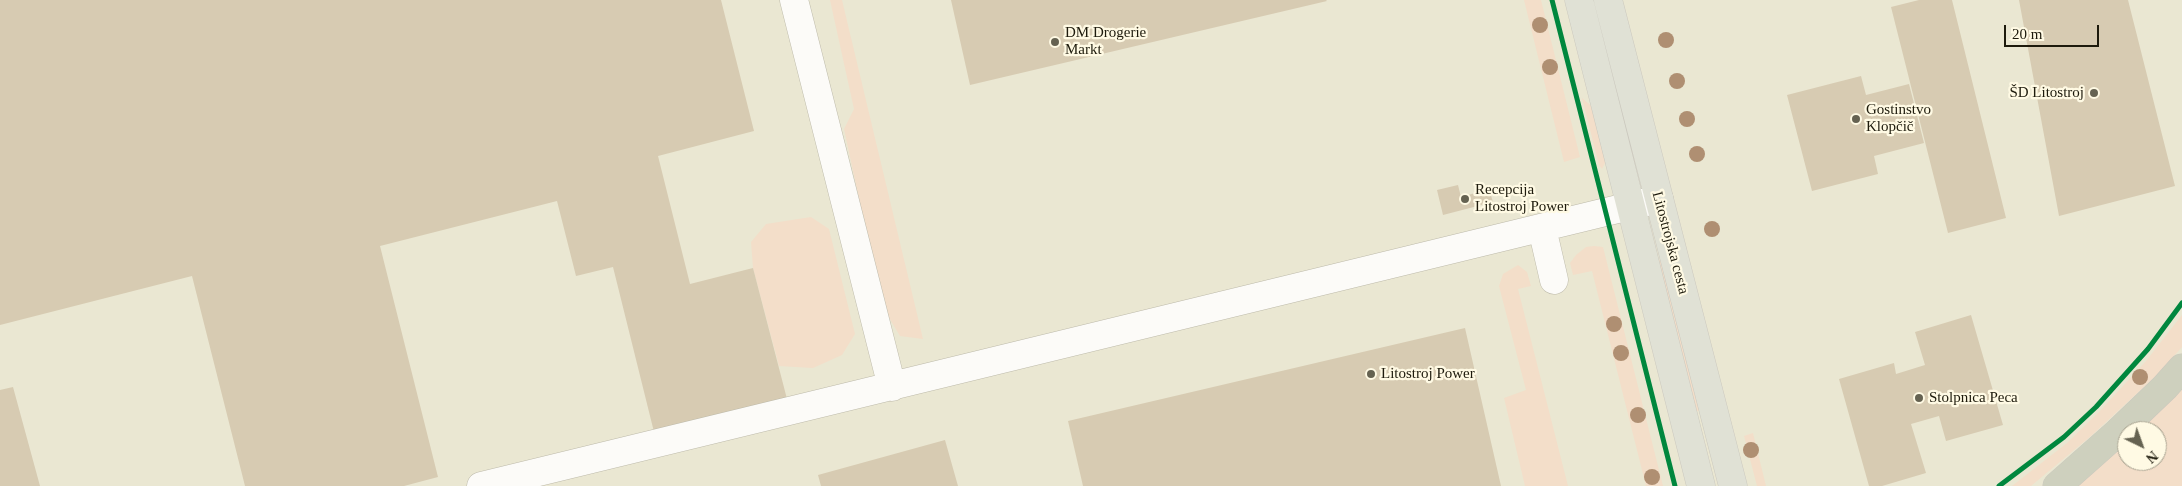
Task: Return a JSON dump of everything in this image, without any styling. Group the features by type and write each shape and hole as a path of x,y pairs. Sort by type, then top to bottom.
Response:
{"highway":[{"path":"2057,486 2118,432 2182,368"}],"main road":[{"name":"Litostrojska cesta","path":"1579,0 1701,486"},
{"name":"Litostrojska cesta","path":"1608,0 1734,486"},
{"path":"1689,440 1720,433"}],"lane":[{"path":"794,0 892,387"},
{"path":"481,486 1659,198"},
{"path":"1542,228 1554,280"}],"shaded area":[{"path":"830,0 842,0 923,339 900,336 882,306 844,129 854,109"},
{"path":"1524,0 1541,0 1580,157 1564,162"},
{"path":"1582,98 1594,108 1606,154 1602,169 1599,165"},
{"path":"811,217 829,229 855,334 842,355 813,368 779,366 753,268 751,242 766,224"},
{"path":"1586,247 1603,247 1663,486 1646,486 1592,271 1573,275 1570,263"},
{"path":"1663,259 1701,410 1694,412 1656,261"},
{"path":"1518,265 1527,272 1531,286 1518,289 1568,486 1525,486 1504,398 1526,390 1499,286 1503,274"},
{"path":"2182,315 2182,347 2160,372 2091,436 2031,486 2012,486 2067,443 2099,412 2146,361"},
{"path":"2182,386 2182,486 2071,486 2117,447 2117,471 2167,471 2167,421 2147,421"},
{"path":"1753,433 1766,486 1757,486 1744,436"}],"building":[{"path":"0,0 721,0 754,131 658,156 690,284 753,268 787,399 654,432 613,267 576,276 557,201 380,246 438,477 404,486 245,486 192,276 0,325"},
{"name":"DM Drogerie Markt","path":"951,0 1326,0 1327,1 970,85"},
{"path":"1919,0 1952,0 2006,218 1948,233 1891,7"},
{"name":"ŠD Litostroj","path":"2019,0 2128,0 2175,186 2059,216"},
{"name":"Gostinstvo Klopčič","path":"1861,76 1866,95 1909,84 1924,143 1874,156 1878,174 1812,191 1787,95"},
{"name":"Recepcija Litostroj Power","path":"1458,185 1461,197 1489,189 1493,202 1443,215 1437,190"},
{"name":"Stolpnica Peca","path":"1971,315 2003,425 1946,441 1939,416 1911,424 1926,473 1882,486 1869,486 1839,379 1894,363 1896,374 1925,365 1915,332"},
{"name":"Litostroj Power","path":"1465,328 1501,486 1083,486 1068,421"},
{"path":"13,387 40,486 0,486 0,390"},
{"path":"945,440 958,486 821,486 818,475"}],"cycle path":[{"path":"1552,0 1675,486"},
{"path":"1999,486 2064,437 2096,407 2148,349 2182,303"}],"place":[{"name":"DM Drogerie Markt","path":"1055,42"},
{"name":"ŠD Litostroj","path":"2094,93"},
{"name":"Gostinstvo Klopčič","path":"1856,119"},
{"name":"Recepcija Litostroj Power","path":"1465,199"},
{"name":"Litostroj Power","path":"1371,374"},
{"name":"Stolpnica Peca","path":"1919,398"}]}
